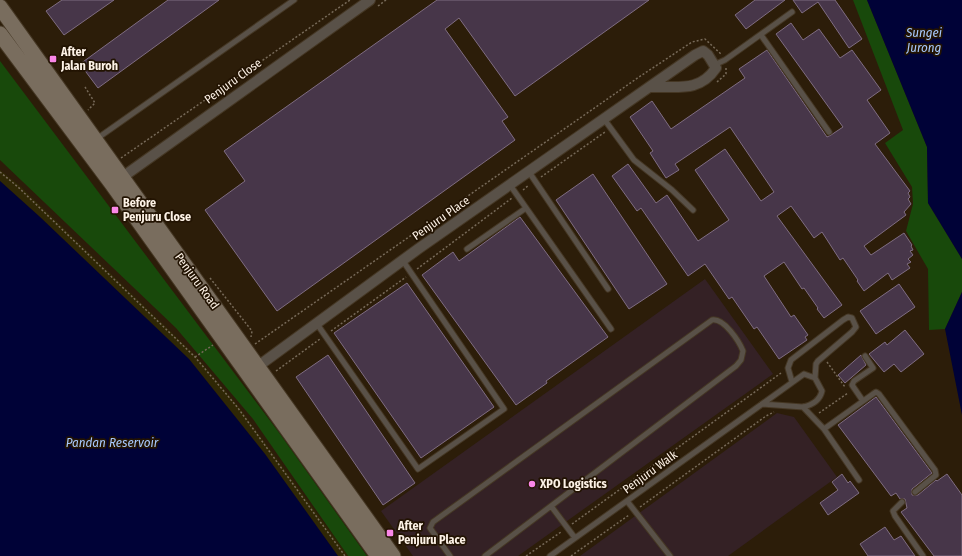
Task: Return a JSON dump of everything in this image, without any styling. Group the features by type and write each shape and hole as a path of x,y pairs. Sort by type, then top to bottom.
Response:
{"main road":[{"name":"Penjuru Road","path":"0,7 70,108 90,143"},
{"name":"Penjuru Road","path":"0,34 90,143 393,556"},
{"name":"Penjuru Road","path":"117,181 246,350 258,372 378,556"}],"street":[{"name":"Penjuru Close","path":"117,181 370,0"},
{"name":"Penjuru Place","path":"258,372 317,324 402,261 703,51 708,55 714,65"},
{"path":"650,87 696,86 709,78 716,68 714,65"}],"lane":[{"path":"90,143 294,0"},
{"path":"714,65 725,60 792,12"},
{"path":"761,35 829,132"},
{"path":"604,119 634,160 672,190 693,210"},
{"path":"528,172 608,289"},
{"path":"510,185 611,329"},
{"path":"467,249 526,208"},
{"path":"317,324 418,470 504,409 402,261"},
{"path":"762,404 803,407 810,405 821,396 822,391 815,378 816,364 852,332 856,324 852,318 848,317 796,355 788,364 792,382"},
{"path":"450,556 430,528 433,522 712,320 720,321 741,347 743,351 741,360 485,556"},
{"path":"863,402 852,385 854,380 874,368 865,356"},
{"name":"Penjuru Walk","path":"550,556 792,382 804,374 815,378"},
{"path":"824,429 876,392 879,394 935,470 936,475 934,479 915,492"},
{"path":"803,407 824,429 859,480"},
{"path":"627,501 670,556"},
{"path":"902,502 894,511 895,516 923,556"},
{"path":"551,506 575,538"}],"path":[{"path":"121,158 350,0"},
{"path":"246,350 639,77 692,42 705,39 714,46 725,60 726,74 716,83"},
{"path":"85,87 95,103 87,111"},
{"path":"258,372 325,336 535,181 610,128"},
{"path":"0,172 18,187 195,357 238,408 345,556"},
{"path":"195,357 206,349"},
{"path":"813,417 849,393 824,357"},
{"path":"526,556 788,368"},
{"path":"572,556 766,416 777,411"}],"shaded area":[{"path":"705,279 773,374 518,556 413,556 381,511"},
{"path":"777,413 794,417 837,477 728,556 580,556"}],"green space":[{"path":"853,0 867,0 927,147 928,203 962,259 962,292 945,329 929,330 928,269 906,231 913,204 912,187 885,143 903,130"},
{"path":"0,61 280,434 367,556 348,556 253,419 176,328 0,160"}],"sand":[{"path":"0,170 19,185 196,356 239,407 348,556 338,556 265,454 189,359 40,217 0,181"}],"water":[{"name":"Sungei Jurong","path":"867,0 962,0 962,259 928,203 927,147"},
{"name":"Pandan Reservoir","path":"0,181 40,217 189,359 265,454 338,556 0,556"},
{"path":"962,292 962,415 945,329"}],"building":[{"path":"62,0 114,0 64,35 46,11"},
{"path":"168,0 219,0 98,88 80,64"},
{"path":"437,0 649,0 515,96 459,18 445,29 508,117 502,121 515,140 277,311 205,210 245,181 224,151"},
{"path":"755,0 785,0 746,29 735,15"},
{"path":"793,0 835,0 862,39 849,48 818,2 802,13"},
{"path":"791,23 803,40 819,29 840,58 852,50 881,90 867,100 890,133 875,144 910,191 908,193 910,197 908,199 911,204 904,212 906,215 864,246 871,255 904,233 912,245 913,250 910,251 913,255 908,259 911,262 907,264 910,268 892,280 888,273 864,291 843,258 840,260 822,232 814,238 791,206 777,216 842,305 824,318 784,262 764,276 791,317 794,315 808,335 805,337 807,340 779,359 757,327 754,329 732,297 729,299 705,264 688,276 641,208 637,211 612,176 628,164 656,203 667,195 698,241 729,220 695,170 725,149 761,201 774,192 730,127 675,164 679,170 666,178 650,153 653,151 630,117 652,101 671,129 745,78 739,69 767,50 827,137 831,135 843,127 776,34"},
{"path":"593,174 667,284 629,309 556,200"},
{"path":"520,217 608,337 546,381 547,383 516,405 422,275 453,252 459,261"},
{"path":"407,283 494,407 421,458 334,333"},
{"path":"899,284 915,307 876,334 860,311"},
{"path":"905,330 924,354 901,372 894,364 884,372 869,354 885,342 887,345"},
{"path":"328,355 415,483 383,505 296,377"},
{"path":"861,355 866,365 845,383 838,375"},
{"path":"876,397 932,473 912,489 912,495 918,495 936,480 937,481 947,474 962,495 962,556 934,556 901,512 907,508 905,499 900,499 896,493 891,496 838,425"},
{"path":"842,474 848,483 850,481 859,493 828,515 820,503 838,490 832,482"},
{"path":"885,527 894,540 901,536 915,556 868,556 860,544"}],"place":[{"name":"After Jalan Buroh","path":"53,59"},
{"name":"Before Penjuru Close","path":"115,210"},
{"name":"XPO Logistics","path":"532,484"},
{"name":"After Penjuru Place","path":"390,533"}]}
